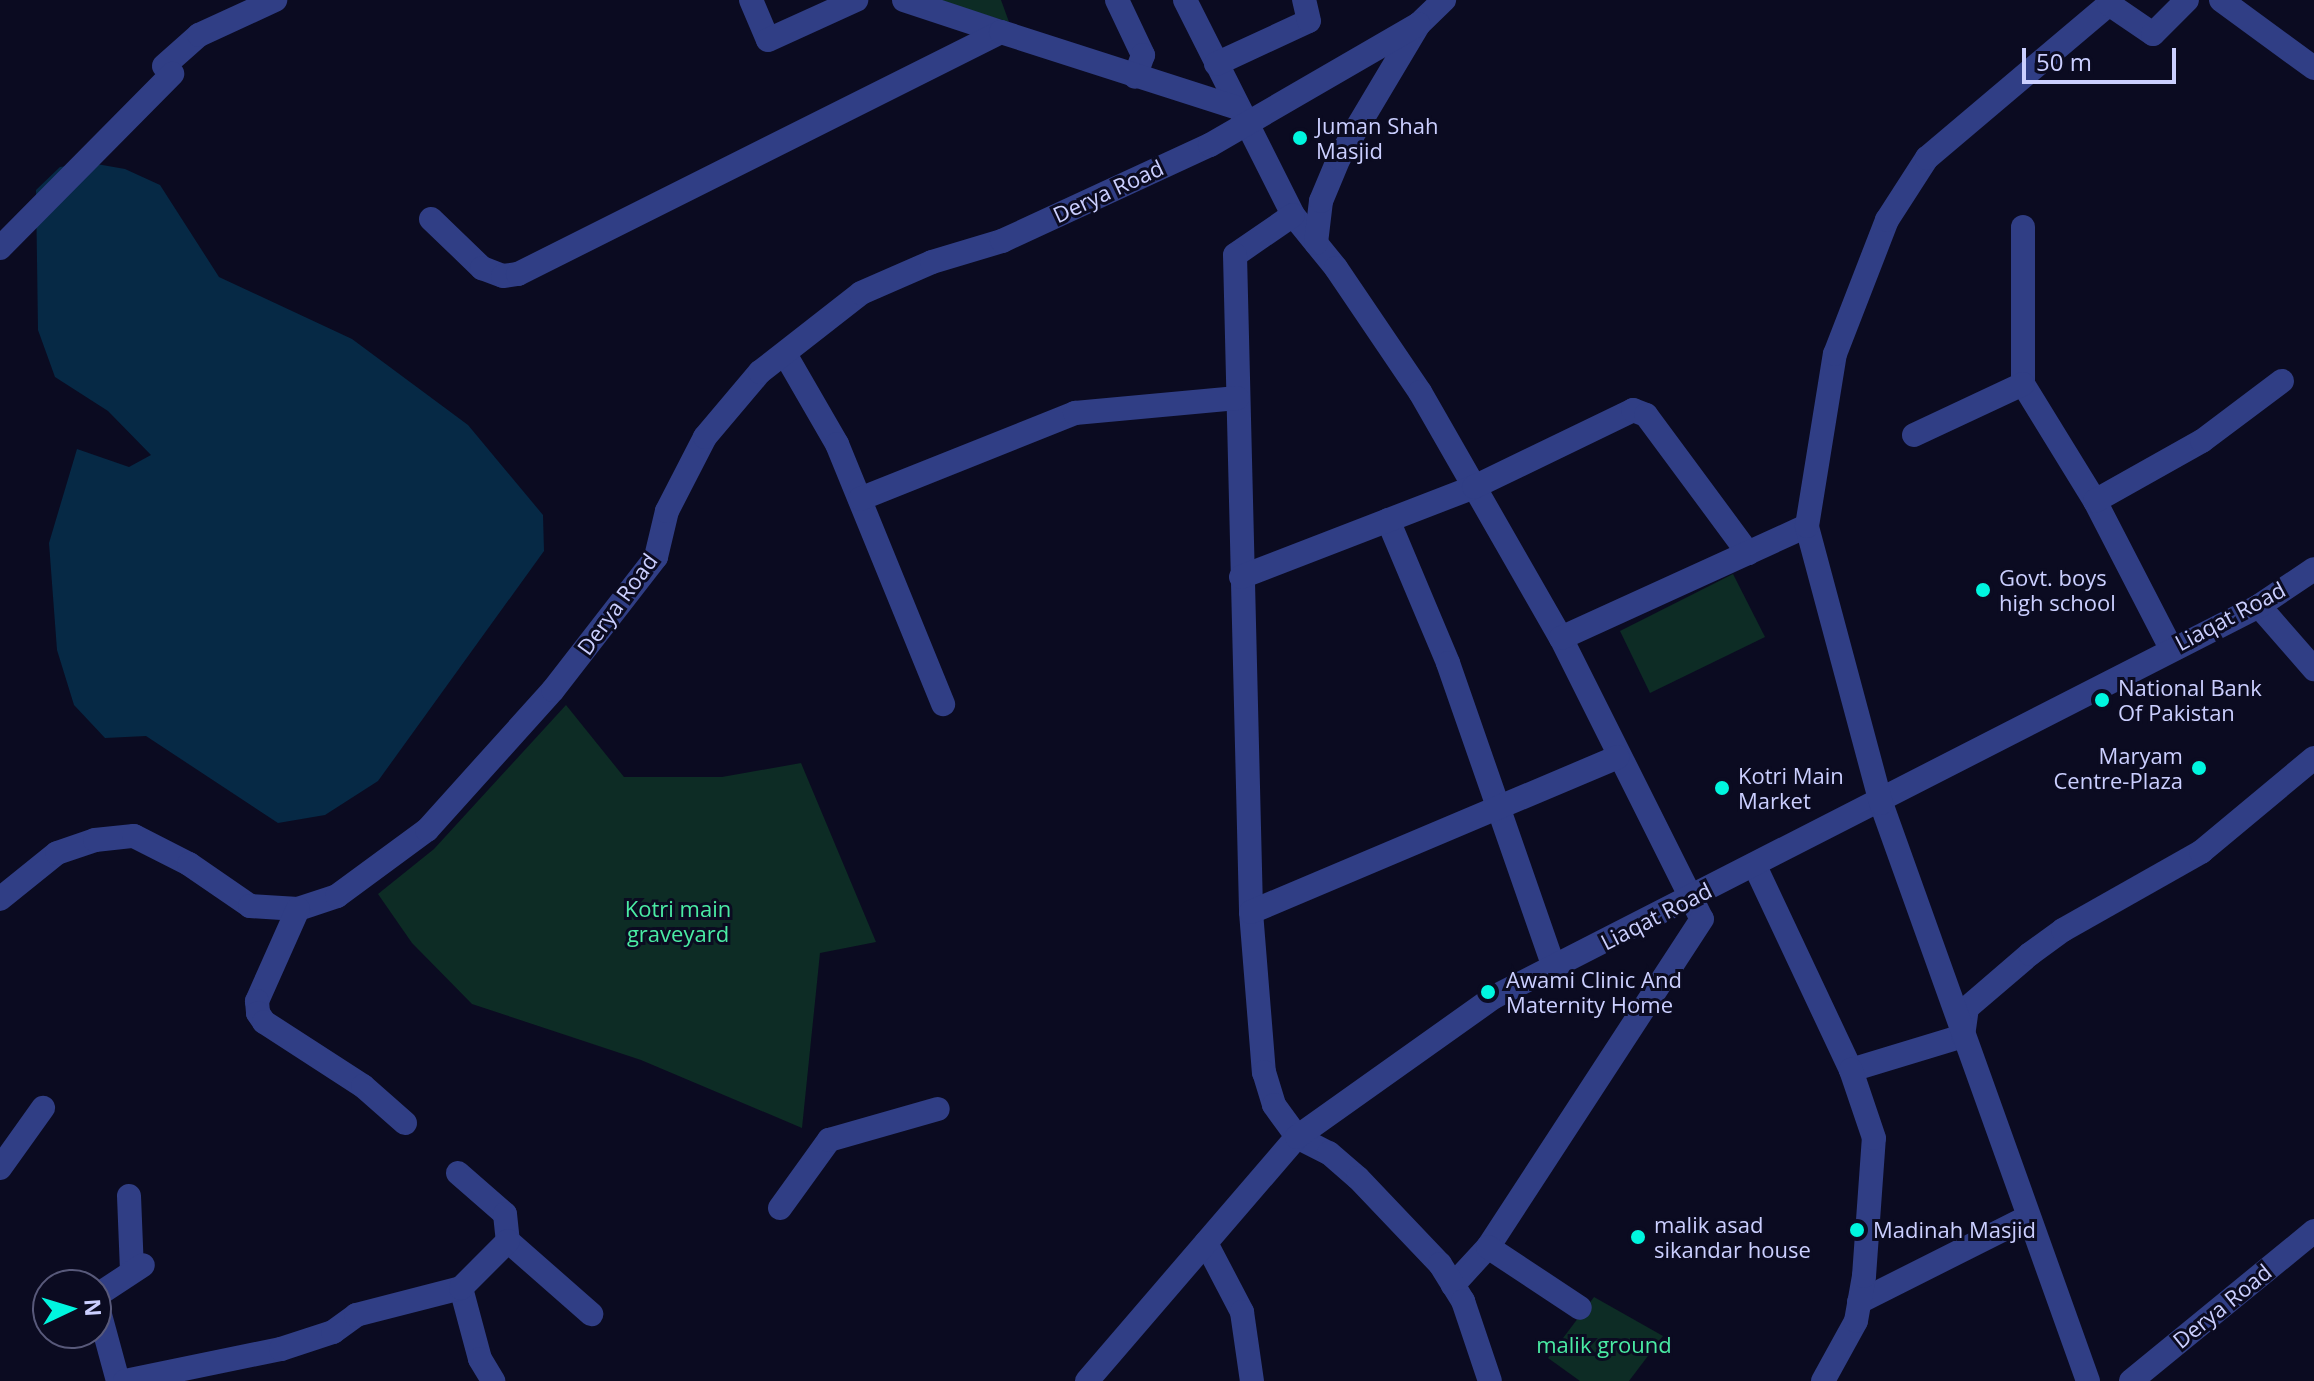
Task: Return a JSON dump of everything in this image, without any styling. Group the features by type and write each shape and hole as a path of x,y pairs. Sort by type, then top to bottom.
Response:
{"street":[{"path":"0,248 199,35 275,0"},
{"path":"751,0 768,40 856,0"},
{"path":"904,0 1242,116"},
{"path":"1117,0 1143,55 1135,77"},
{"path":"1185,0 1293,215 1420,392 1561,638 1688,900 1702,919 1488,1247 1453,1285"},
{"path":"1216,64 1309,21 1304,0"},
{"path":"1316,243 1321,201 1339,158 1419,24 1444,0"},
{"path":"2088,1381 2026,1218 1881,803 1807,526 1835,354 1887,220 1927,158 2109,4 2153,34 2187,0"},
{"path":"2221,0 2314,68"},
{"name":"Derya Road","path":"0,899 57,853 95,840 134,836 189,864 250,906 298,909 337,896 400,854 553,690 656,557 667,511 705,437 760,372 861,293 932,262 1002,241 1419,24"},
{"path":"431,219 482,268 503,276 518,274 1001,32"},
{"path":"1293,215 1235,255 1251,912 1264,1072 1274,1105 1297,1137 1329,1153 1384,1202 1453,1285 1484,1378"},
{"path":"2023,227 2023,384 2095,501 2171,648"},
{"path":"785,354 837,444 943,704"},
{"path":"2095,501 2202,441 2282,381"},
{"path":"1914,435 2023,384"},
{"path":"860,499 1075,413 1237,398"},
{"path":"1241,577 1474,487 1639,411 1748,553"},
{"path":"1388,520 1448,663 1554,967"},
{"path":"1561,638 1807,526"},
{"name":"Liaqat Road","path":"1087,1381 1297,1137 1481,1006 1881,803 2171,648 2259,606 2314,569"},
{"path":"2259,606 2314,669"},
{"path":"1251,912 1618,757"},
{"path":"1963,1036 1967,1008 2030,954 2063,930 2201,852 2314,758"},
{"path":"1755,866 1851,1070 1874,1138 1856,1321 1823,1381"},
{"path":"298,909 257,1001 258,1013 264,1022 363,1086 405,1123"},
{"path":"1851,1070 1963,1036"},
{"path":"0,1168 43,1108"},
{"path":"780,1208 829,1140 938,1109"},
{"path":"458,1173 505,1214 508,1241 591,1314"},
{"path":"112,1286 139,1267 129,1196"},
{"path":"1859,1302 2026,1218"},
{"name":"Derya Road","path":"2131,1381 2314,1231"},
{"path":"125,1381 281,1349 333,1332 356,1315 461,1288 508,1241"},
{"path":"1206,1243 1242,1312 1252,1381"},
{"path":"1488,1247 1580,1308"},
{"path":"461,1288 480,1359 493,1381"},
{"path":"110,1349 118,1381"}],"green space":[{"path":"936,0 1001,0 1009,22"},
{"path":"1733,574 1765,637 1650,693 1620,631"},
{"name":"Kotri main graveyard","path":"566,705 624,777 722,777 801,763 876,942 820,953 802,1128 641,1060 472,1004 412,943 378,894 434,849"},
{"name":"malik ground","path":"1594,1297 1663,1336 1629,1381 1580,1381 1548,1358"}],"water":[{"path":"91,163 125,169 160,185 219,277 352,339 468,425 543,515 544,551 378,781 325,815 278,823 146,736 105,738 74,705 57,650 49,543 77,449 129,467 151,455 108,411 55,377 38,330 36,190 60,167"}],"place":[{"name":"Juman Shah Masjid","path":"1300,138"},
{"name":"Govt. boys high school","path":"1983,590"},
{"name":"National Bank Of Pakistan","path":"2102,700"},
{"name":"Maryam Centre-Plaza","path":"2199,768"},
{"name":"Kotri Main Market","path":"1722,788"},
{"name":"Awami Clinic And Maternity Home","path":"1488,992"},
{"name":"Madinah Masjid","path":"1857,1230"},
{"name":"malik asad sikandar house","path":"1638,1237"}]}
